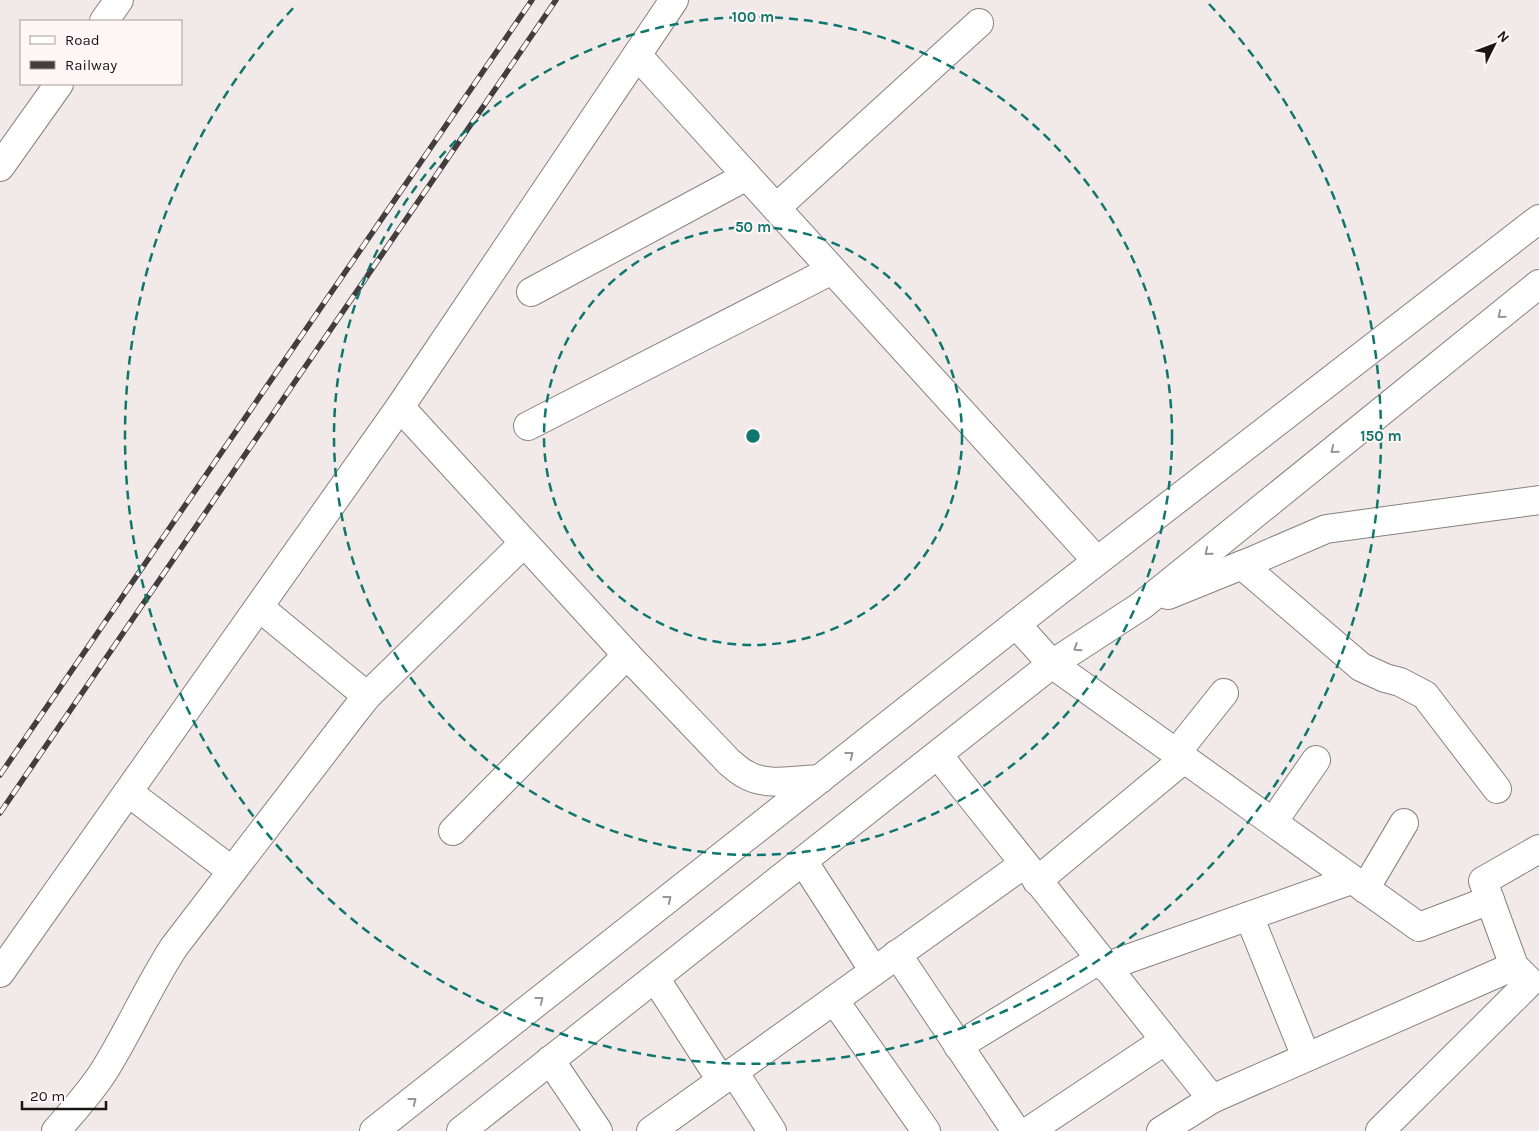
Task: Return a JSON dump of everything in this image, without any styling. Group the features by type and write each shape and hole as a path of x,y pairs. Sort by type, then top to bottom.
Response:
{"street":[{"path":"105,20 119,0"},
{"path":"0,973 400,407 674,0"},
{"path":"776,208 979,23"},
{"path":"637,55 1097,561"},
{"path":"0,166 58,85"},
{"path":"531,292 748,176"},
{"path":"374,1131 1016,624 1539,219"},
{"path":"528,426 832,270"},
{"path":"461,1131 1052,664 1141,606 1539,284"},
{"path":"400,407 626,654 729,762 745,774 756,779 772,781 820,779"},
{"path":"1141,606 1326,528 1539,500"},
{"path":"56,1131 104,1071 169,954 367,696 524,543"},
{"path":"1242,565 1361,667 1385,678 1400,682 1425,695 1496,789"},
{"path":"259,607 367,696"},
{"path":"1016,624 1052,664 1419,927 1490,900"},
{"path":"453,831 626,654"},
{"path":"651,1131 897,954 1030,872 1180,756 1224,693"},
{"path":"938,755 1102,964 1212,1099"},
{"path":"1273,822 1316,760"},
{"path":"128,792 232,871"},
{"path":"958,1046 1102,964 1248,916 1358,884 1404,823"},
{"path":"1528,980 1483,881 1539,849"},
{"path":"803,861 874,971"},
{"path":"1248,916 1306,1058"},
{"path":"897,954 1016,1131"},
{"path":"655,978 727,1076 772,1131"},
{"path":"1161,1131 1212,1099 1306,1058 1528,980"},
{"path":"1380,1131 1528,980"},
{"path":"834,1000 926,1131"},
{"path":"1029,1131 1164,1041"},
{"path":"550,1060 598,1131"},
{"path":"1196,1131 1240,1087"}],"railway":[{"path":"0,775 532,0"},
{"path":"0,813 556,0"}]}
